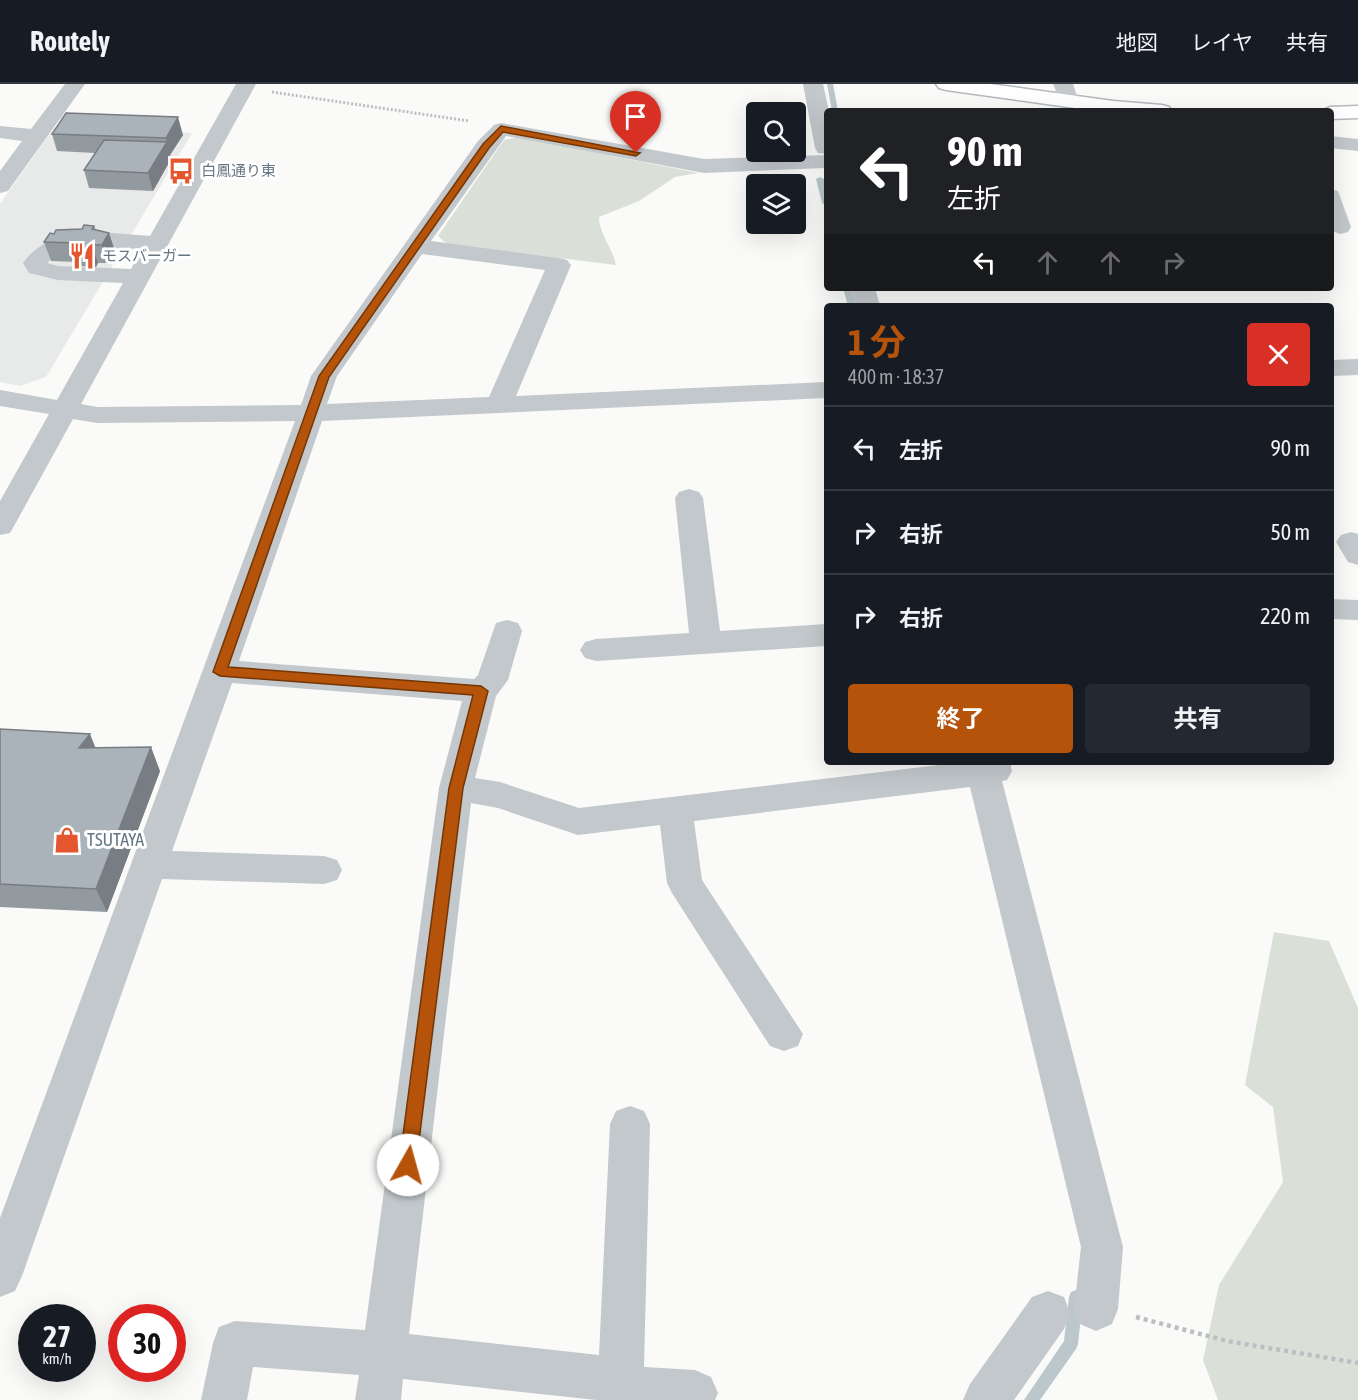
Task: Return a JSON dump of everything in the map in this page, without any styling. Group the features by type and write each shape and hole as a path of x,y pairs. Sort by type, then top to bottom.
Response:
{"highway":[{"path":"946,84 1065,91 1113,107 1125,108"},
{"path":"1334,113 1358,112"}],"street":[{"path":"0,186 75,84"},
{"path":"813,84 824,138"},
{"path":"0,526 7,501 63,410 159,243 256,88"},
{"path":"0,1276 220,672 324,376 418,246 486,146 501,129 704,166 824,161"},
{"path":"0,132 36,136"},
{"path":"1334,142 1358,145"},
{"path":"1334,206 1343,227"},
{"path":"140,276 58,273 37,268 35,263 47,249 71,241 159,243"},
{"path":"418,246 559,265 499,404"},
{"path":"1334,368 1358,367"},
{"path":"0,398 97,415 312,413 824,390"},
{"path":"688,498 706,643"},
{"path":"1334,609 1358,610"},
{"path":"378,1400 456,788 481,691 492,680 507,631"},
{"path":"596,650 824,635"},
{"path":"220,672 481,691"},
{"path":"456,788 500,795 578,822 675,810 942,769 988,767 1102,1247 1096,1309"},
{"path":"675,810 685,883 784,1034"},
{"path":"150,864 324,870"},
{"path":"621,1380 630,1124"},
{"path":"986,1400 1048,1313"},
{"path":"224,1400 235,1343 383,1354 621,1380 645,1390 695,1393"}],"path":[{"path":"256,88 491,124 501,129"},
{"path":"1096,1309 1122,1313 1227,1341 1358,1363"}],"shaded area":[{"path":"54,128 192,133 46,377 20,386 0,382 0,204"},
{"path":"518,137 698,173 675,177 639,201 599,217 601,229 616,265 447,244 438,236 504,140"},
{"path":"1274,932 1329,941 1358,1008 1358,1400 1218,1400 1203,1360 1219,1285 1283,1182 1273,1107 1245,1085"}],"building":[{"path":"66,113 178,117 166,138 52,134"},
{"path":"104,140 167,142 148,173 84,170"},
{"path":"84,225 94,226 92,229 109,233 102,245 74,248 77,243 44,242 50,233 54,234 56,230 82,229"},
{"name":"TSUTAYA","path":"0,729 90,734 79,748 151,747 96,889 0,884"}],"waterway":[{"path":"830,84 834,108"},
{"path":"820,179 824,195"},
{"path":"848,291 851,303"},
{"path":"1031,1400 1071,1344 1076,1297"}],"place":[{"name":"白鳳通り東","path":"181,171"},
{"name":"モスバーガー","path":"82,256"},
{"name":"TSUTAYA","path":"67,840"}],"route":[{"path":"408,1165 456,788 481,691 220,672 324,376 418,246 486,146 501,129 636,153"}]}
